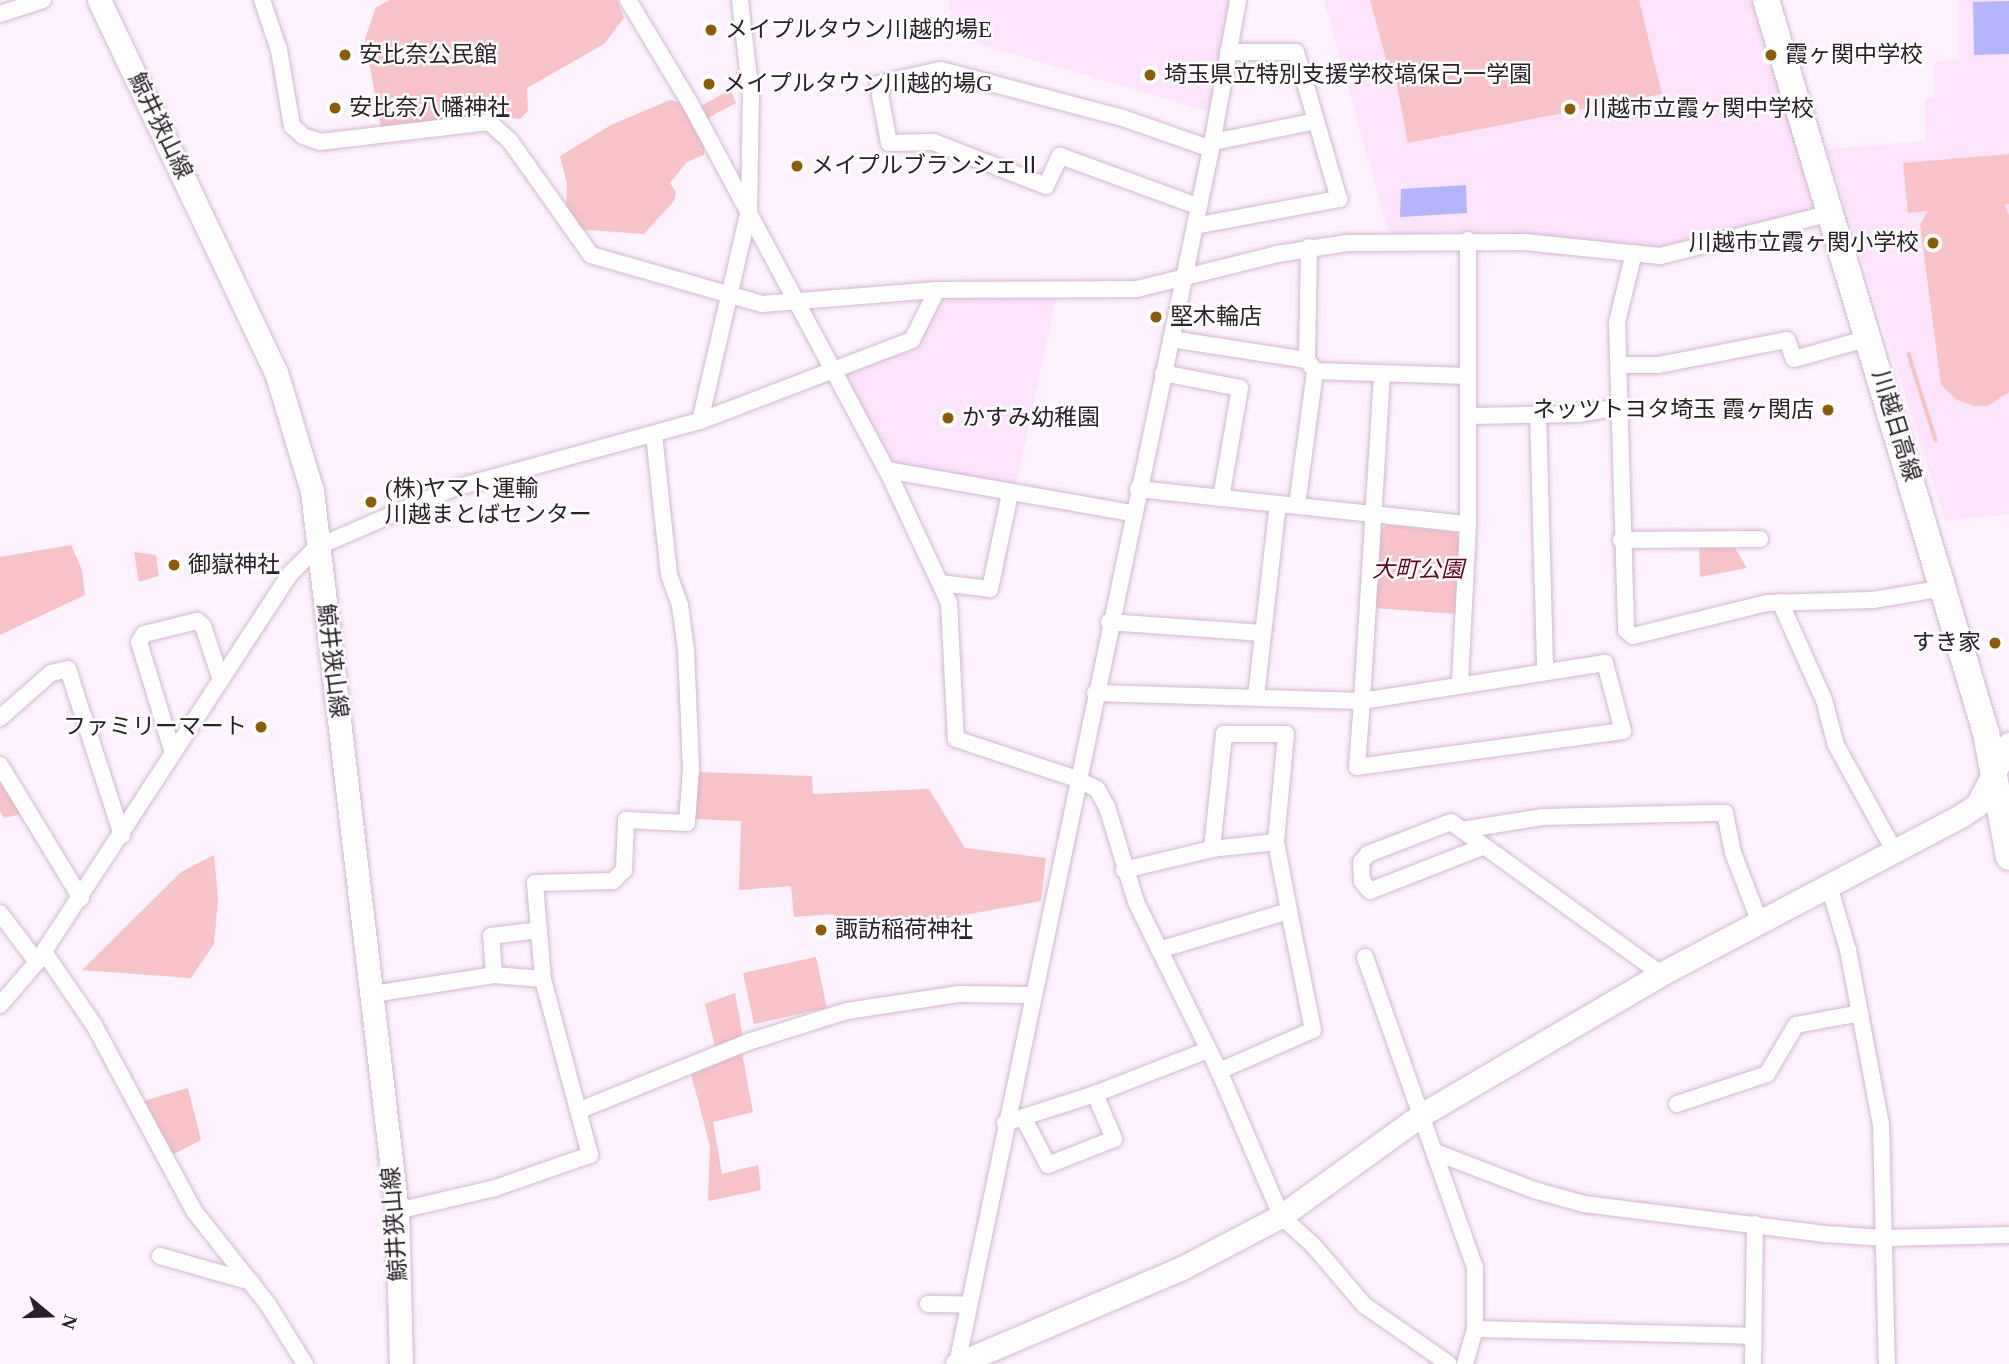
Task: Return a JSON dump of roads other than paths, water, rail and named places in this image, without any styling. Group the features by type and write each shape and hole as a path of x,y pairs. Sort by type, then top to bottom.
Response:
{"main road":[{"name":"鯨井狭山線","path":"99,0 276,372 312,491 397,1212 401,1364"},
{"name":"川越日高線","path":"1767,0 1944,588 1994,774 2009,857"},
{"path":"957,1364 1182,1268 1281,1216 1421,1115 1661,974 1759,920 1895,852 1977,805 2009,744"}],"street":[{"path":"0,14 43,0"},
{"path":"262,0 279,50 292,126 303,136 320,142 489,122 510,141 591,255 762,304 794,304 937,290 1137,289 1183,280 1309,247 1468,240 1660,257 1831,213"},
{"path":"628,0 748,210 794,304 887,470 949,603 956,739 1077,779 1097,789 1107,807 1124,870 1159,950 1219,1071 1281,1216 1313,1245 1364,1305 1449,1364"},
{"path":"700,421 726,295 748,210 751,97 740,0"},
{"path":"957,1364 1109,622 1212,146 1238,0"},
{"path":"1195,226 1339,199 1296,52 1228,52"},
{"path":"1197,206 1060,156 1046,186 934,142 889,143 877,84 941,70 1124,118 1212,146 1316,121"},
{"path":"1460,683 1468,524 1468,240"},
{"path":"1297,505 1311,365 1309,247"},
{"path":"1634,253 1617,322 1621,540 1626,630 1633,636 1780,602 1872,600 1944,588"},
{"path":"0,1005 41,957 81,898 290,574 317,547 451,489 700,421 830,369 912,340 937,290"},
{"path":"1619,365 1658,365 1787,340 1794,359 1869,338"},
{"path":"1171,339 1382,375 1468,376"},
{"path":"1163,373 1240,388 1221,498"},
{"path":"1095,693 1362,701 1460,683 1605,663 1623,731 1360,769 1362,701 1382,375"},
{"path":"1469,416 1620,407"},
{"path":"1538,413 1545,671"},
{"path":"397,1212 495,1188 590,1155 543,979 536,883 613,881 624,870 626,820 687,823 691,768 687,650 680,605 670,575 654,434"},
{"path":"887,470 1010,494 1132,513"},
{"path":"1138,489 1468,524"},
{"path":"940,583 990,589 1010,494"},
{"path":"1256,696 1278,504"},
{"path":"1621,540 1760,539"},
{"path":"1780,602 1825,700 1836,745 1895,852"},
{"path":"173,752 139,642 144,634 197,621 203,625 221,680"},
{"path":"1109,622 1262,633"},
{"path":"0,718 51,673 68,669 122,835"},
{"path":"1212,849 1224,734 1286,734 1276,842 1313,1030 1219,1071"},
{"path":"0,765 81,898"},
{"path":"1462,830 1542,817 1725,813 1732,853 1759,920"},
{"path":"1482,847 1367,891 1361,862 1368,854 1451,822 1661,974"},
{"path":"1124,870 1212,849 1276,842"},
{"path":"1829,886 1860,1013 1881,1124 1887,1364"},
{"path":"1159,950 1289,911"},
{"path":"0,913 41,957 93,1025 194,1211 251,1282 305,1364"},
{"path":"494,975 491,936 540,930"},
{"path":"1365,957 1475,1268 1475,1329 1465,1364"},
{"path":"373,994 494,975 543,979"},
{"path":"580,1111 748,1042 847,1011 960,994 1032,995"},
{"path":"1676,1104 1767,1074 1796,1025 1860,1013"},
{"path":"1005,1123 1095,1094 1208,1050"},
{"path":"1024,1117 1048,1166 1112,1142 1095,1094"},
{"path":"1435,1152 1534,1190 1584,1204 1885,1238 2009,1235"},
{"path":"1753,1364 1755,1224"},
{"path":"160,1256 251,1282"},
{"path":"928,1304 967,1305"},
{"path":"1475,1329 1754,1336"}],"water":[{"path":"2009,1 2009,54 1974,55 1973,2"},
{"path":"1466,185 1467,213 1400,217 1401,189"}],"place":[{"name":"メイプルタウン川越的場E","path":"711,30"},
{"name":"安比奈公民館","path":"345,55"},
{"name":"霞ヶ関中学校","path":"1771,55"},
{"name":"埼玉県立特別支援学校塙保己一学園","path":"1150,75"},
{"name":"メイプルタウン川越的場G","path":"709,84"},
{"name":"安比奈八幡神社","path":"335,108"},
{"name":"川越市立霞ヶ関中学校","path":"1570,109"},
{"name":"メイプルブランシェⅡ","path":"797,166"},
{"name":"川越市立霞ヶ関小学校","path":"1933,243"},
{"name":"堅木輪店","path":"1156,317"},
{"name":"ネッツトヨタ埼玉 霞ヶ関店","path":"1828,410"},
{"name":"かすみ幼稚園","path":"948,418"},
{"name":"(株)ヤマト運輸 川越まとばセンター","path":"371,502"},
{"name":"御嶽神社","path":"174,565"},
{"name":"すき家","path":"1995,643"},
{"name":"ファミリーマート","path":"261,727"},
{"name":"諏訪稲荷神社","path":"821,930"}],"park label":[{"name":"大町公園","path":"1418,570"}]}
